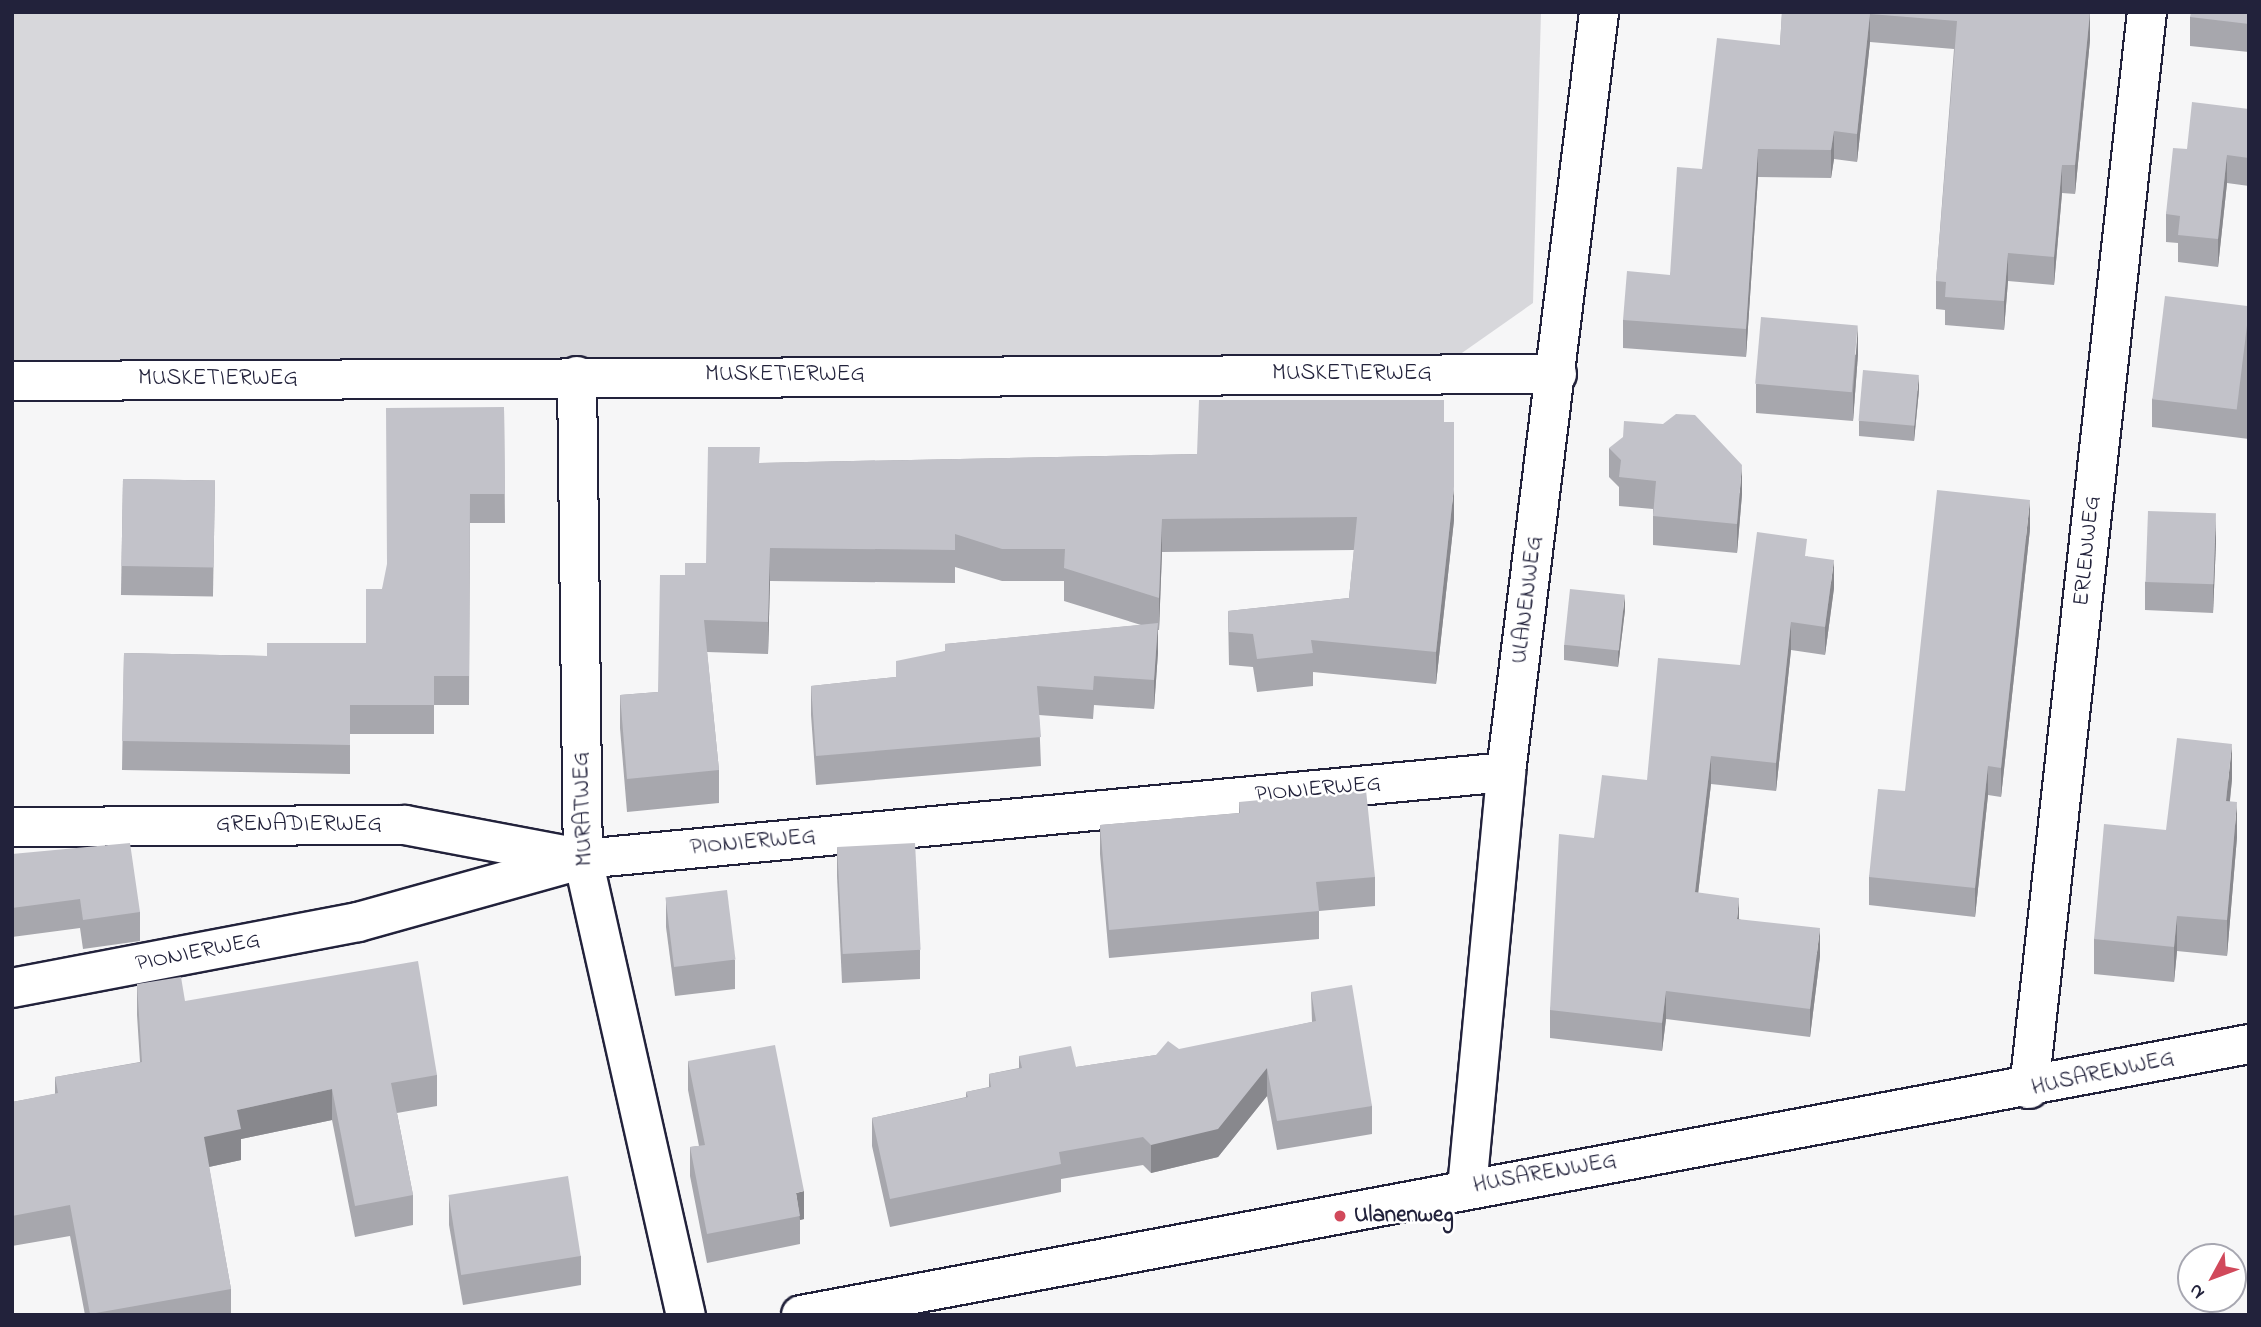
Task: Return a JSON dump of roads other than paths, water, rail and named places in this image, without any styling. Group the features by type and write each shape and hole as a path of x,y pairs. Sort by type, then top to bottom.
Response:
{"street":[{"name":"ULANENWEG","path":"1467,1188 1506,772 1557,374 1599,12"},
{"name":"ERLENWEG","path":"2029,1089 2147,12"},
{"name":"MUSKETIERWEG","path":"12,381 578,376 1557,374"},
{"name":"MURATWEG","path":"578,376 583,859 685,1315"},
{"name":"PIONIERWEG","path":"12,988 358,922 583,859 1506,772"},
{"name":"GRENADIERWEG","path":"12,827 405,825 583,859"},
{"name":"HUSARENWEG","path":"801,1315 1467,1188 2029,1089 2249,1044"}],"place":[{"name":"Ulanenweg","path":"1340,1216"}]}
